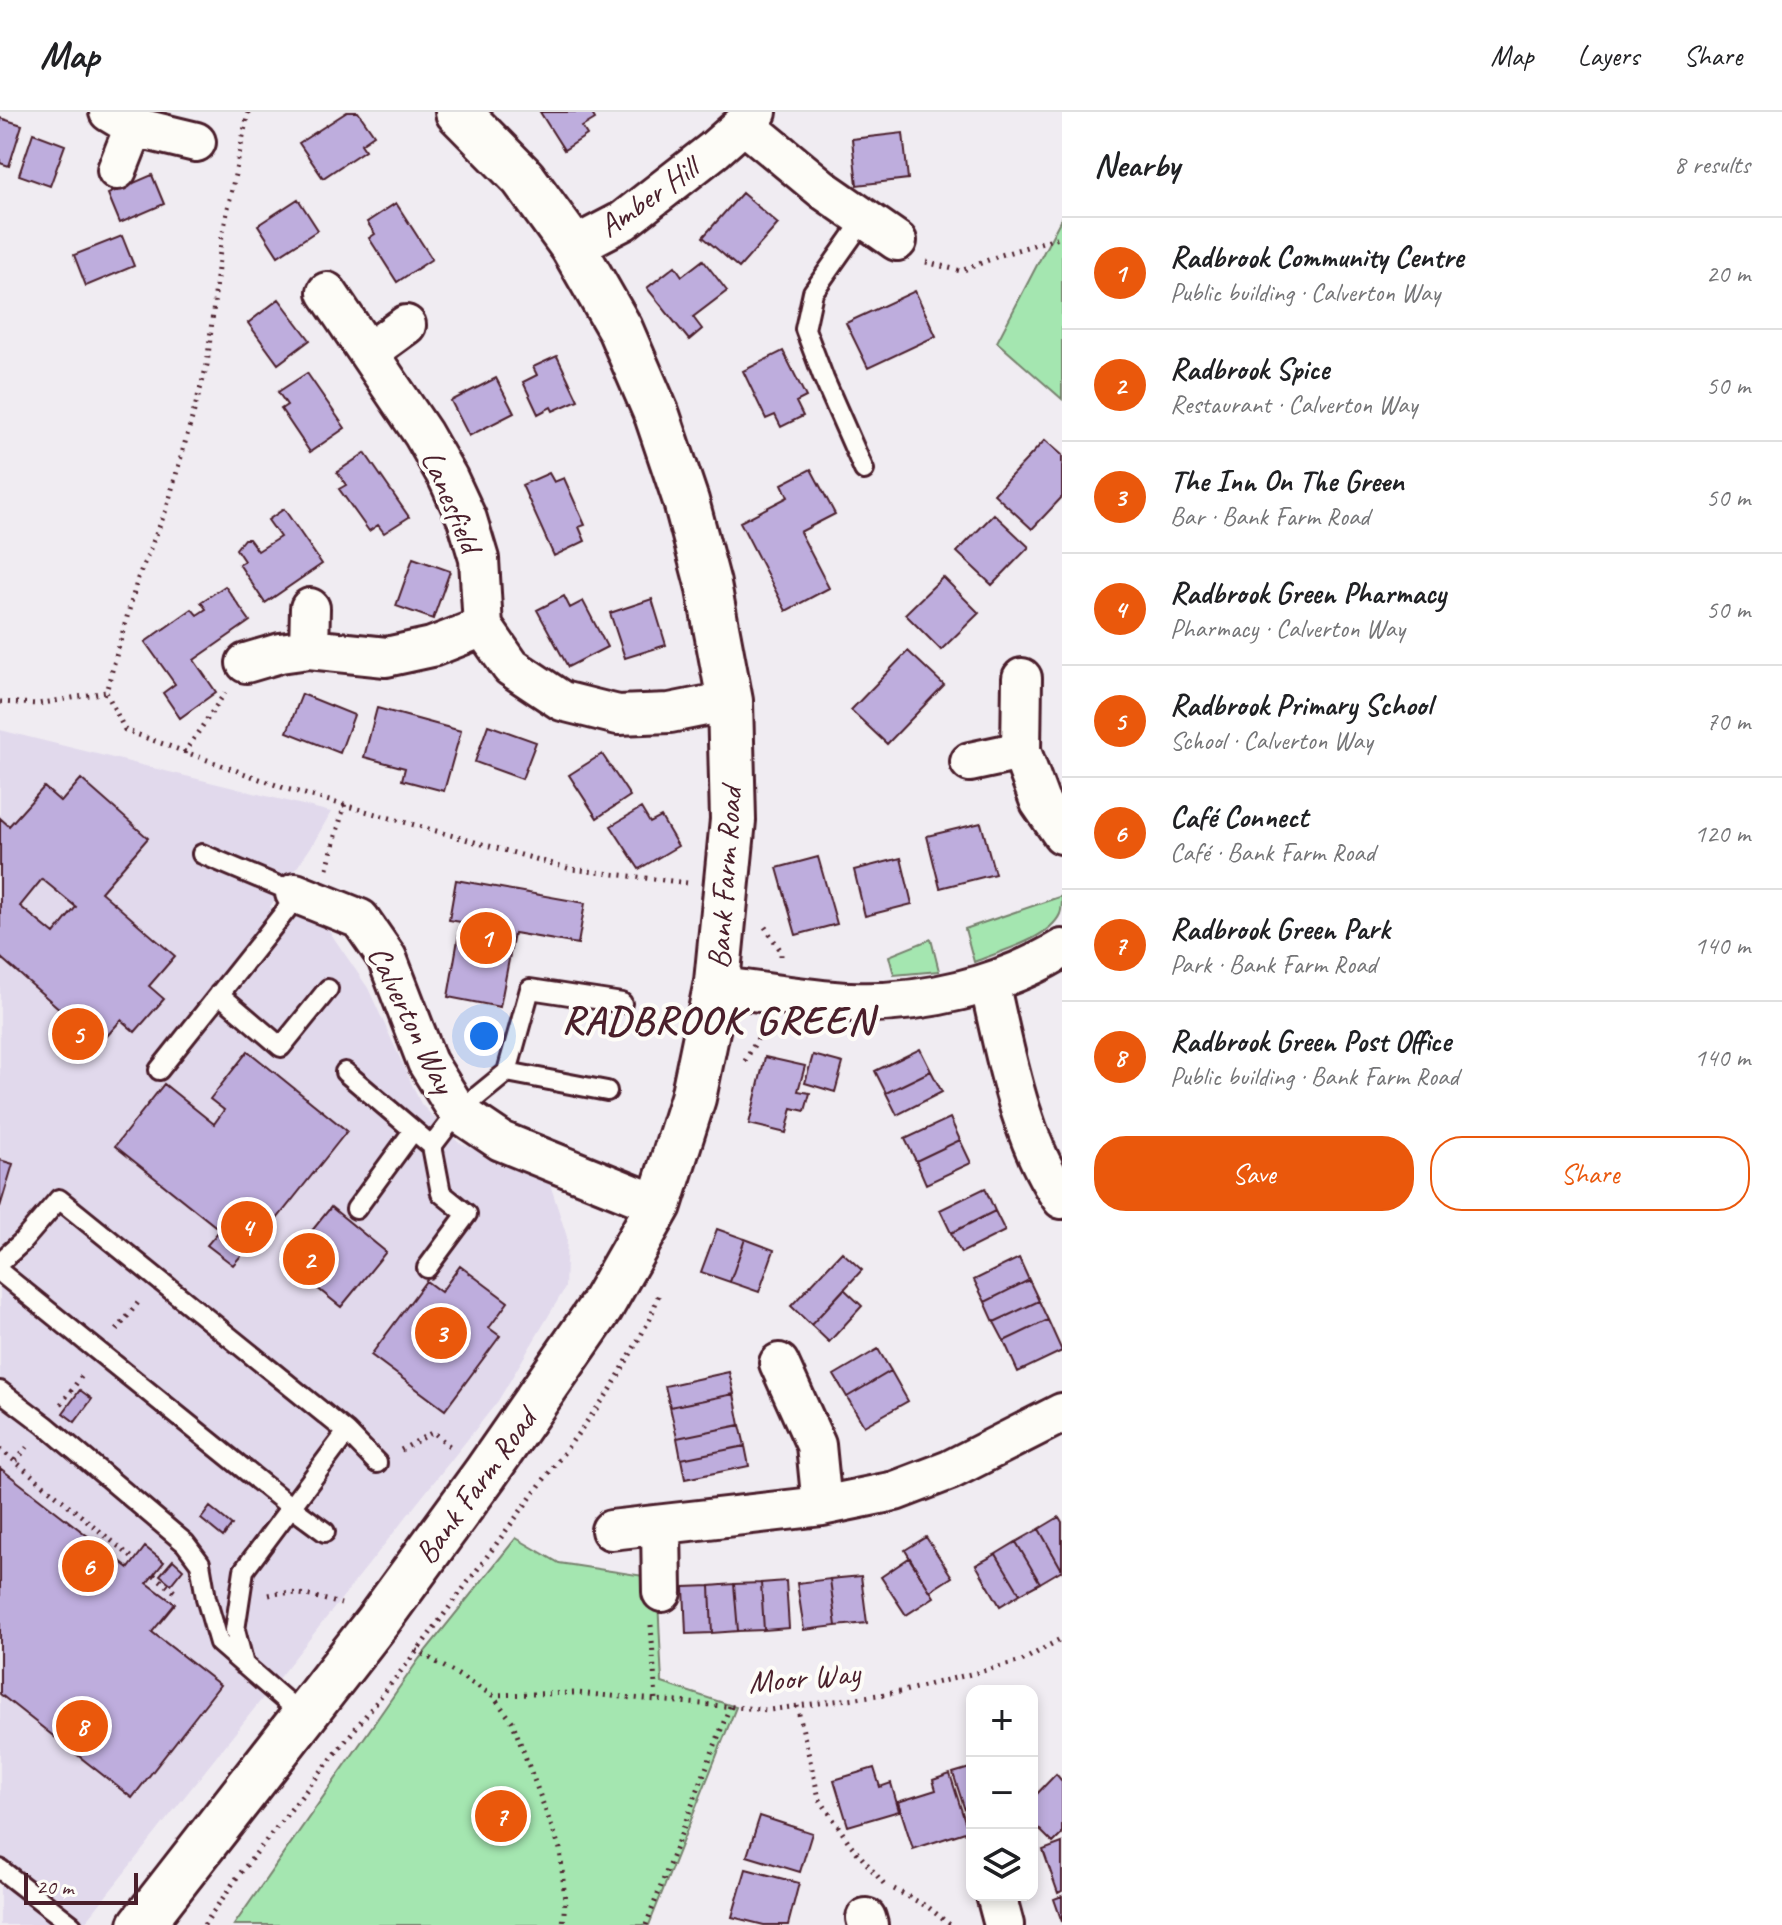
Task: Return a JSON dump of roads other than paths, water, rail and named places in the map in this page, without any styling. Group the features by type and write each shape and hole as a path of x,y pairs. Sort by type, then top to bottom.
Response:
{"street":[{"name":"Bank Farm Road","path":"141,1925 377,1622 601,1307 659,1205 693,1098 717,982 733,820 730,701 708,584 686,501 657,415 620,329 573,247 523,178 458,112"},
{"name":"Amber Hill","path":"573,247 623,221 751,118"},
{"path":"751,118 825,191 897,241"},
{"path":"117,170 121,120 196,142"},
{"name":"Lanesfield","path":"327,292 429,445 467,519 479,559 483,627"},
{"path":"369,352 406,325"},
{"path":"309,649 310,608"},
{"path":"246,663 309,649 386,657 432,647 483,627 511,667 562,701 618,715 670,713 730,701"},
{"path":"1022,678 1021,751 1040,802 1062,834"},
{"path":"970,762 1021,751"},
{"name":"Calverton Way","path":"297,894 360,919 387,958 427,1062 458,1112 501,1141 659,1205"},
{"path":"717,982 722,987 850,1002 917,998 989,982 1062,949"},
{"path":"989,982 1011,1077 1030,1135 1052,1186 1062,1199"},
{"path":"779,1363 816,1445 822,1506"},
{"path":"611,1530 822,1506 895,1491 936,1476 1009,1442 1062,1413"},
{"path":"661,1526 662,1592"},
{"path":"998,1901 1004,1925"}],"lane":[{"path":"864,470 805,329 813,292 865,218"},
{"path":"159,1070 297,894 202,854"},
{"path":"219,994 281,1047 328,989"},
{"path":"432,1146 458,1112 507,1072 530,989 622,1003"},
{"path":"345,1072 432,1146 441,1193 467,1214 427,1268"},
{"path":"507,1072 607,1091"},
{"path":"356,1209 413,1131"},
{"path":"0,1262 59,1199 347,1432 377,1463"},
{"path":"0,1272 325,1532"},
{"path":"0,1391 185,1543 200,1563 219,1643 303,1716"},
{"path":"244,1665 235,1630 244,1570 347,1432"},
{"path":"0,1869 72,1925"}],"place":[{"name":"Radbrook Community Centre","path":"486,938"},
{"name":"Radbrook Primary School","path":"78,1034"},
{"name":"Radbrook Green Pharmacy","path":"247,1227"},
{"name":"Radbrook Spice","path":"309,1259"},
{"name":"The Inn On The Green","path":"441,1333"},
{"name":"Café Connect","path":"88,1566"},
{"name":"Radbrook Green Post Office","path":"82,1726"},
{"name":"Radbrook Green Park","path":"501,1816"}],"district":[{"name":"RADBROOK GREEN","path":"718,1019"}]}
